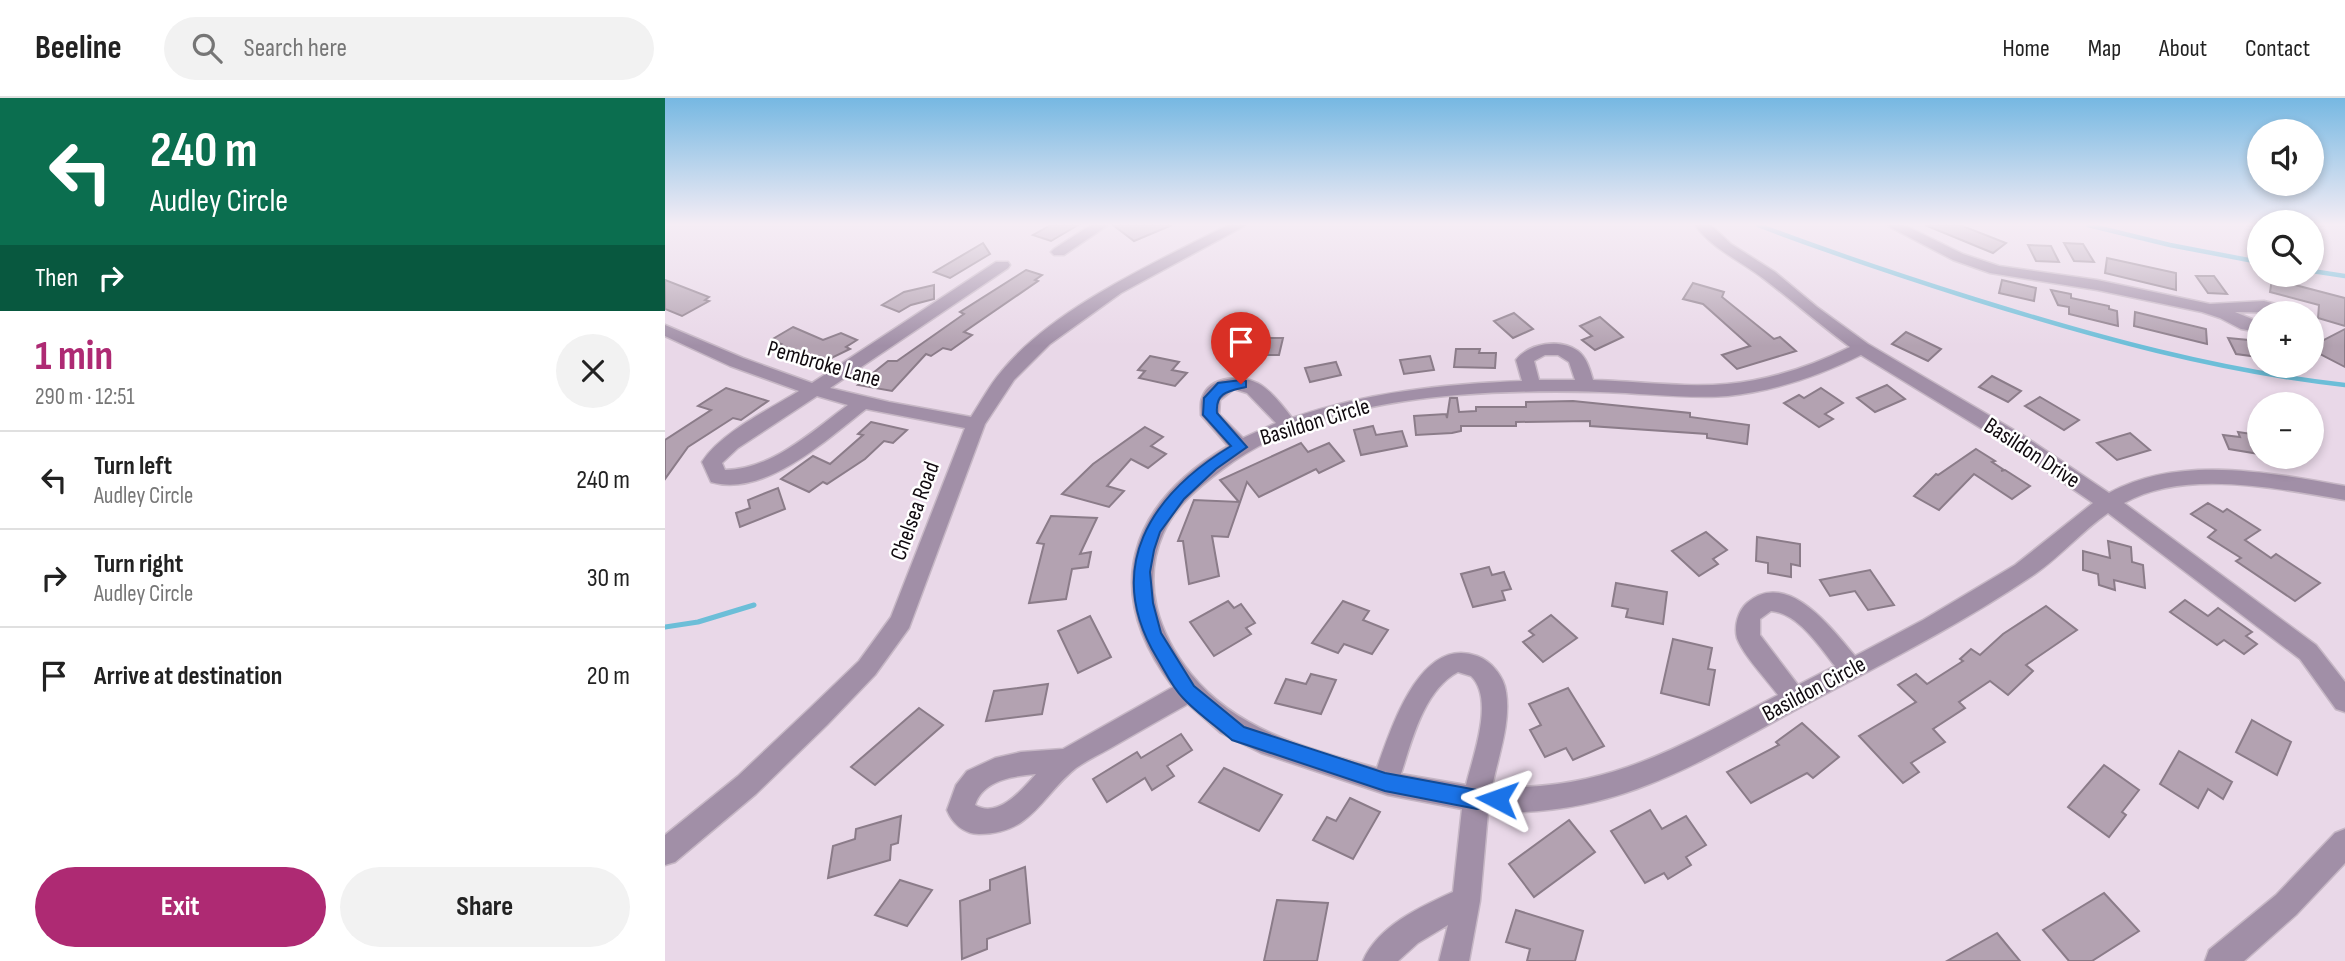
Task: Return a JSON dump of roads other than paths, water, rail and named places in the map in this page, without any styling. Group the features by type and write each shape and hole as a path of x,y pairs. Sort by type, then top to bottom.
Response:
{"street":[{"path":"862,403 782,460 749,476 718,477 712,462 720,452 1002,265"},
{"name":"Chelsea Road","path":"665,852 747,785 818,717 867,667 894,631 917,583 976,424 1007,376 1044,340 1115,290 1162,265"},
{"name":"Basildon Drive","path":"1754,265 1862,348 2017,441 2109,503 2308,652 2345,701"},
{"path":"1982,265 1996,270 2097,285 2206,308 2226,314 2247,325"},
{"path":"2206,308 2247,307"},
{"name":"Pembroke Lane","path":"665,330 727,360 813,389 862,403 976,424"},
{"name":"Basildon Circle","path":"1862,348 1815,372 1769,385 1724,390 1532,386 1406,396 1335,412 1289,426 1240,447 1211,465 1178,495 1152,530 1142,572 1144,603 1153,635 1188,691 1238,734 1385,782 1477,800 1578,795 1644,774 1713,744 1794,698 1932,628 2029,566 2128,491 2159,482 2241,478 2345,493"},
{"path":"1532,386 1525,360 1529,354 1549,350 1571,354 1577,360 1586,386"},
{"path":"1240,447 1210,415 1211,398 1223,387 1241,384 1260,391 1289,426"},
{"path":"1794,698 1749,638 1749,614 1760,605 1776,601 1800,611 1851,669"},
{"path":"1385,782 1424,686 1439,671 1455,663 1470,663 1486,674 1495,690 1492,724 1477,800 1466,901 1454,961"},
{"path":"1067,760 1188,691"},
{"path":"2220,961 2255,936 2317,875 2345,842"},
{"path":"1378,961 1392,944 1414,926 1466,901"}],"waterway":[{"path":"1871,265 2020,313 2158,351 2251,371 2345,385"},
{"path":"2324,273 2345,276"},
{"path":"665,627 698,622 754,605"}]}
